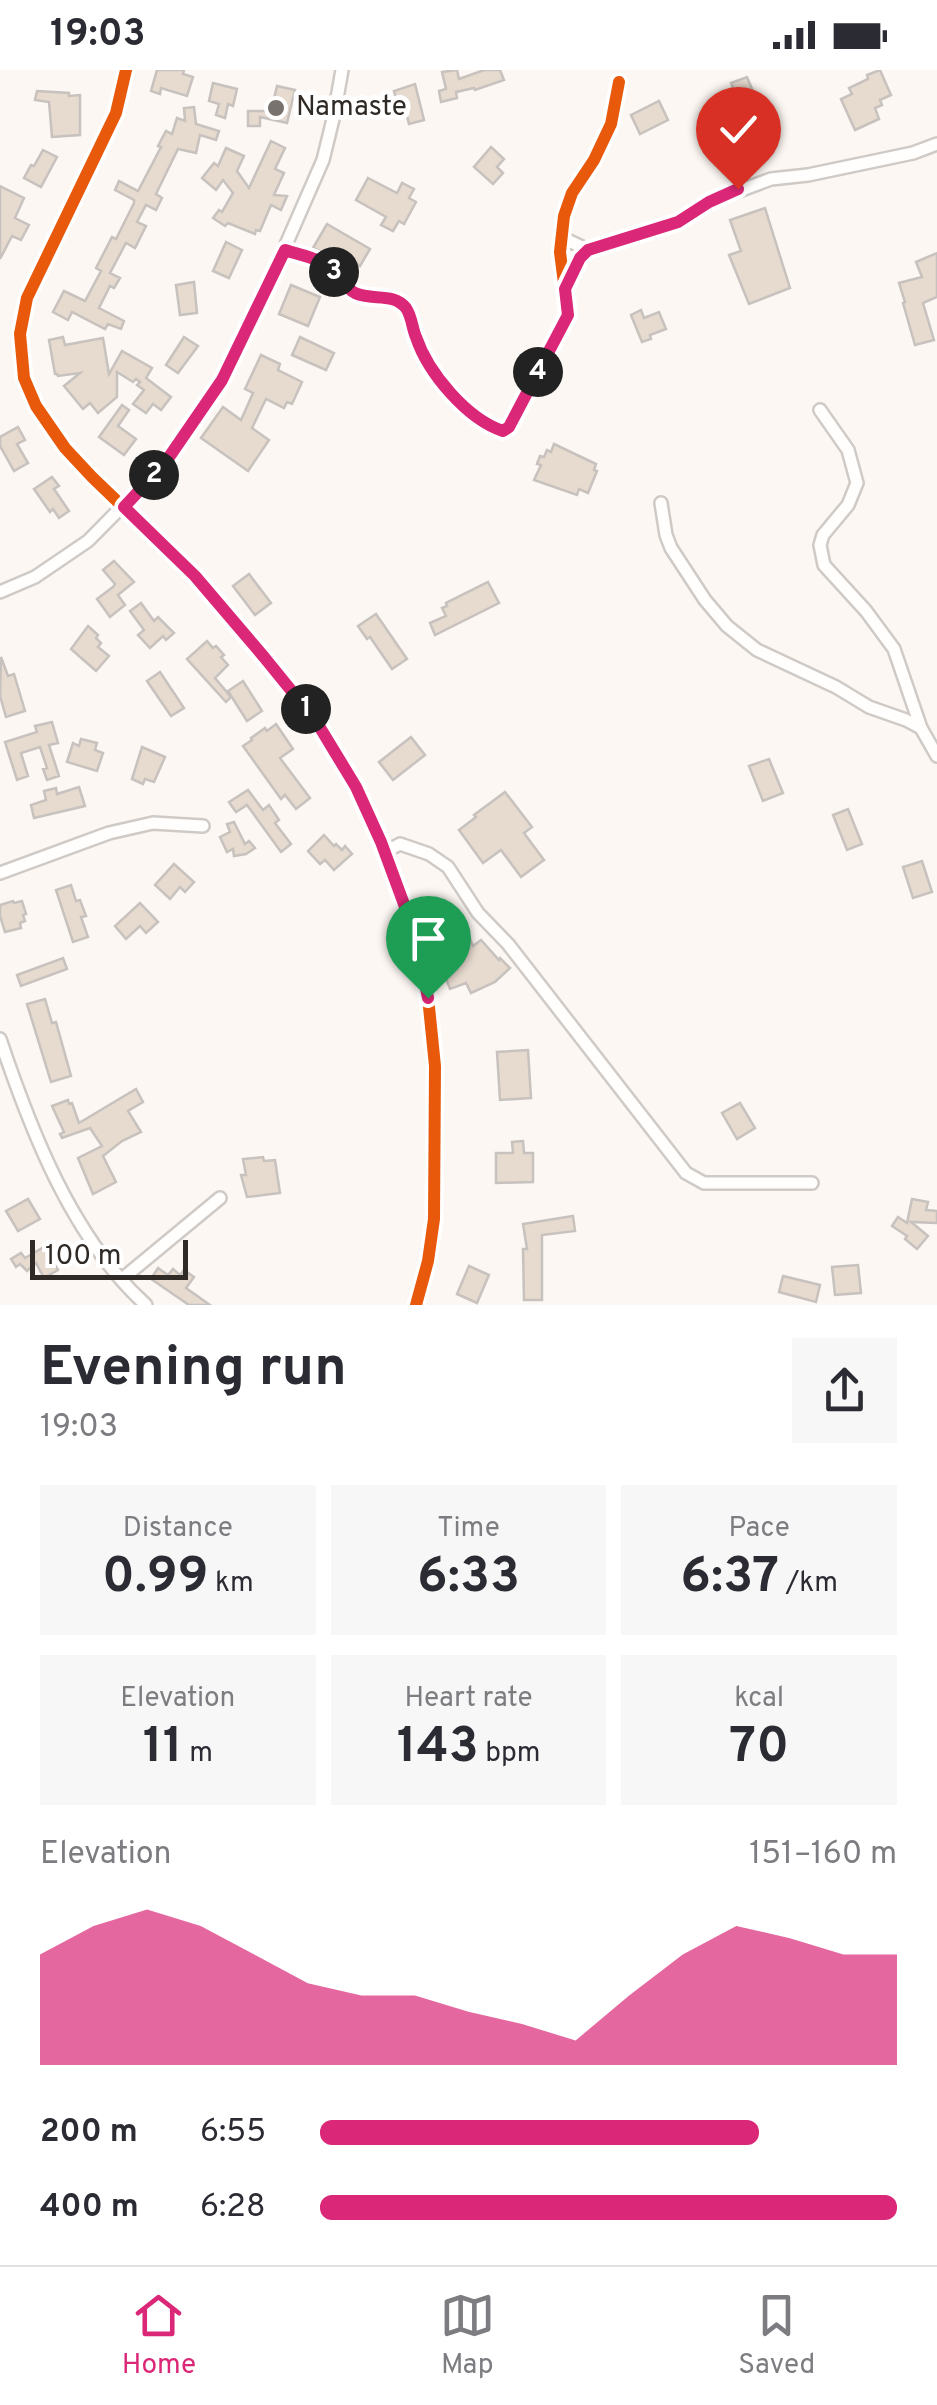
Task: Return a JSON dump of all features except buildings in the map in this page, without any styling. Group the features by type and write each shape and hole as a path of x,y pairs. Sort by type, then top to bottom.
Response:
{"street":[{"path":"126,70 116,114 27,298 20,334 24,378 36,406 65,448 195,576 316,721 356,787 385,852 415,934 428,998 435,1066 434,1219 416,1305"},
{"path":"0,592 36,577 88,542 165,463 222,380 285,250 323,160 342,70"},
{"path":"285,250 332,268 352,292 391,298 405,307 431,370 455,398 487,425 503,431 509,427 568,315 560,252 564,216 572,193 594,160 610,124 619,82"},
{"path":"565,289 588,250 678,222 709,202 755,184 808,176 937,144"},
{"path":"561,237 588,250"},
{"path":"820,410 848,450 857,483 848,505 824,535 820,546 824,566 874,620 894,649 920,728 937,756"},
{"path":"662,504 670,548 727,626 757,650 920,728"},
{"path":"0,873 109,833 153,824 203,826"},
{"path":"385,852 400,844 429,854 448,867 478,913 508,944 686,1173 704,1183 812,1183"},
{"path":"0,1039 18,1093 60,1190 100,1252 146,1305"},
{"path":"122,1279 220,1198"}],"cycle path":[{"path":"126,70 116,113 27,298 20,334 24,378 36,406 65,448 195,576 316,721 356,787 381,842 415,934 428,997 435,1066 434,1219 416,1305"},
{"path":"285,250 328,266 355,293 401,303 408,311 421,351 439,379 476,417 503,431 509,427 568,315 560,252 564,216 572,193 611,124 619,82"}],"place":[{"name":"Namaste","path":"276,108"}],"route":[{"path":"428,998 415,934 381,842 356,787 316,721 195,576 124,507 165,463 222,380 285,250 332,268 352,292 399,302 411,318 431,370 455,398 487,425 503,431 509,427 568,315 565,289 580,258 588,250 678,222 738,189"}]}
